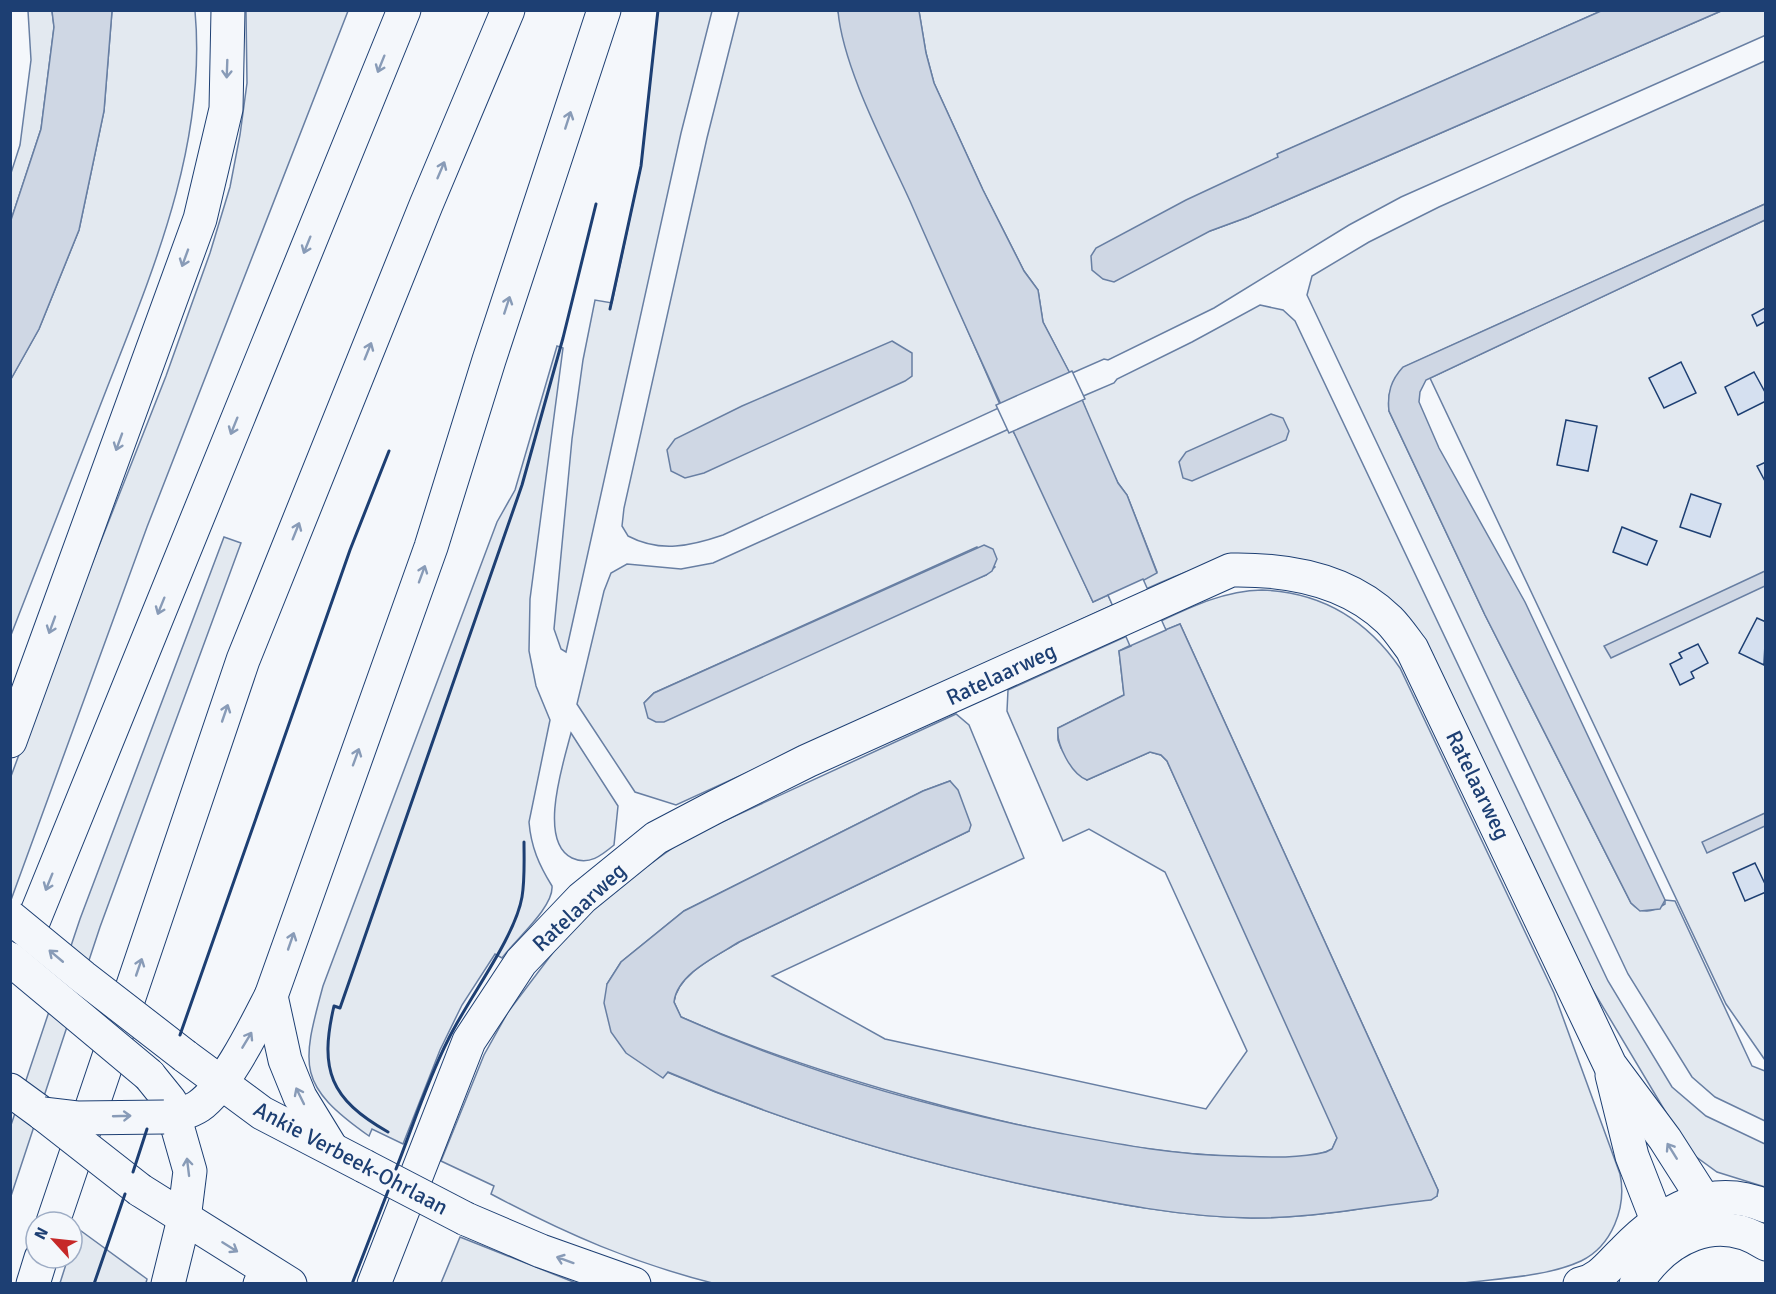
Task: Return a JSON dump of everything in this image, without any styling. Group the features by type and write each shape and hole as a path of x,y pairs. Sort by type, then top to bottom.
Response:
{"main road":[{"path":"10,741 200,219 226,109 228,10"},
{"path":"10,979 404,10"},
{"path":"57,1210 243,660 426,206 508,10"},
{"path":"43,1114 77,1118 170,1111 200,1106 220,1082 272,996 431,547 489,360 604,10"},
{"name":"Ratelaarweg","path":"374,1284 469,1041 520,962 582,898 656,838 714,807 807,761 898,722 1154,603 1231,570 1268,569 1318,579 1364,599 1390,621 1412,649 1610,1065 1665,1139 1704,1200"},
{"name":"Ankie Verbeek-Ohrlaan","path":"10,917 82,977 262,1113 330,1146 466,1219 541,1251 634,1284"},
{"path":"10,959 149,1075 170,1111 190,1171 184,1219 168,1284"},
{"path":"272,996 285,1059 300,1097 330,1146"},
{"name":"Ratelaarweg","path":"1610,1065 1615,1096 1632,1156 1662,1234"},
{"path":"10,1090 140,1190 275,1281"},
{"path":"1636,1284 1649,1265 1662,1234 1679,1207 1704,1200 1734,1199 1766,1206"},
{"path":"1594,1276 1662,1234 1686,1236 1708,1229 1731,1229 1755,1237 1766,1244"}],"shaded area":[{"path":"28,11 52,11 54,27 41,129 11,220 11,173 20,145 31,60"},
{"path":"52,11 112,11 104,111 79,230 39,329 11,379 11,220 41,129 54,27"},
{"path":"112,11 195,11 197,60 193,109 185,157 159,251 11,635 11,379 39,329 79,230 104,111"},
{"path":"246,11 348,11 147,527 11,900 10,779 52,665 166,376 210,253 230,187 240,135 247,83"},
{"path":"658,11 712,11 681,133 566,652 561,649 554,629 572,439 583,360 595,300 612,303 641,166"},
{"path":"739,11 838,11 849,57 1001,407 723,535 687,545 652,545 628,536 622,526 624,508 707,138"},
{"path":"838,11 919,11 934,83 983,190 1024,271 1038,290 1043,322 1074,381 1118,483 1127,495 1157,573 1142,581 1165,630 1180,624 1438,1190 1437,1196 1431,1200 1318,1214 1251,1218 1173,1212 1044,1189 948,1167 853,1140 759,1108 668,1072 663,1078 626,1053 611,1032 604,1003 607,984 621,962 684,911 923,791 950,781 958,790 971,825 969,831 739,942 699,967 682,983 677,992 674,1002 681,1017 773,1054 867,1086 962,1112 1081,1137 1190,1154 1270,1157 1292,1157 1326,1152 1332,1149 1337,1138 1167,761 1161,755 1150,752 1087,780 1075,772 1062,750 1058,728 1124,695 1119,651 1131,646 1108,595 1093,602 1023,452 867,108 848,57"},
{"path":"919,11 1601,11 1278,154 1278,157 1210,231 1248,217 1721,11 1765,11 1766,35 1401,197 1349,225 1214,308 1108,360 1104,359 1070,374 1043,322 1038,290 1024,271 983,190 934,83"},
{"path":"1601,11 1721,11 1248,217 1210,231 1114,282 1103,279 1092,270 1091,256 1096,248 1186,200 1278,157 1277,154"},
{"path":"1765,61 1765,204 1404,367 1391,388 1389,411 1485,615 1631,903 1647,911 1665,904 1665,900 1675,901 1752,1066 1765,1071 1765,1121 1715,1097 1692,1077 1628,974 1307,295 1312,276 1369,242 1439,207"},
{"path":"1765,204 1765,220 1426,380 1420,392 1419,402 1439,448 1525,602 1665,900 1660,909 1640,911 1631,903 1485,615 1389,411 1389,393 1395,377 1403,367"},
{"path":"1765,220 1765,1060 1726,1004 1430,378"},
{"path":"1260,305 1283,310 1295,321 1608,981 1672,1087 1706,1116 1765,1144 1765,1187 1717,1172 1695,1156 1680,1136 1591,987 1550,903 1346,573 1292,558 1244,557 1198,568 1146,589 1142,580 1157,572 1127,495 1118,483 1098,442 1081,397 1114,383 1117,379"},
{"path":"892,341 912,353 912,376 905,381 704,473 685,478 671,471 667,450 675,439 742,406"},
{"path":"557,346 563,348 530,599 529,651 536,686 550,720 529,822 536,856 552,886 551,894 547,904 533,923 502,958 495,954 462,1005 440,1050 403,1144 372,1129 369,1136 328,1102 317,1087 311,1072 309,1056 311,1036 323,986 497,522 515,490"},
{"path":"1271,414 1283,418 1289,431 1286,440 1192,481 1183,478 1179,462 1186,452"},
{"path":"1011,428 1023,448 1093,602 1108,595 1113,605 676,805 635,792 577,704 604,591 611,573 627,564 681,569 713,563","holes":["977,547 995,567 986,575 644,703 654,693"]},
{"path":"224,537 241,543 100,927 11,1196 11,1125 80,919"},
{"path":"984,545 993,549 997,559 992,571 986,575 664,722 656,722 648,718 644,703 654,693"},
{"path":"1765,571 1765,586 1611,658 1604,646"},
{"path":"1262,590 1304,596 1341,612 1373,636 1400,668 1554,993 1620,1174 1621,1199 1615,1224 1609,1236 1592,1254 1581,1261 1553,1270 1463,1283 716,1284 656,1267 573,1235 491,1194 494,1186 441,1161 484,1055 508,1012 570,930 610,893 685,839 956,714 969,725 1024,858 772,976 885,1039 1206,1109 1247,1051 1165,872 1089,829 1063,841 1007,711 1008,690 1127,636 1131,645 1119,651 1124,695 1058,728 1061,748 1087,780 1150,752 1161,755 1167,761 1335,1130 1337,1138 1332,1149 1312,1156 1291,1158 1206,1155 1125,1146 1044,1131 925,1101 832,1074 741,1042 681,1017 674,1002 677,992 682,983 699,967 739,942 969,831 950,781 923,791 684,911 621,962 607,984 663,1077 667,1072 805,1125 948,1167 1121,1204 1226,1217 1275,1218 1321,1214 1437,1196 1438,1190 1180,624 1166,630 1161,621 1198,604 1223,596"},
{"path":"571,733 618,806 614,845 600,856 584,861 572,858 562,849 556,835 554,818 559,780"},
{"path":"1765,813 1765,826 1707,853 1702,842"},
{"path":"84,1233 147,1279 146,1283 60,1283 64,1270 84,1270"},
{"path":"460,1237 576,1283 441,1283"}],"pier":[{"path":"1072,371 1085,399 1009,433 996,405"},
{"path":"1143,579 1166,630 1130,646 1108,595"}],"building":[{"path":"1765,308 1766,321 1757,326 1752,315"},
{"path":"1681,362 1696,393 1664,408 1649,378"},
{"path":"1754,372 1766,394 1766,401 1738,415 1725,387"},
{"path":"1566,420 1597,426 1588,471 1557,465"},
{"path":"1766,462 1766,483 1757,466"},
{"path":"1691,494 1721,504 1710,537 1680,527"},
{"path":"1622,527 1657,541 1647,565 1613,552"},
{"path":"1757,618 1766,622 1764,665 1739,653"},
{"path":"1698,644 1708,663 1691,672 1694,678 1680,685 1670,664 1682,658 1679,653"},
{"path":"1755,863 1766,886 1766,892 1745,901 1733,873"}],"wall":[{"path":"610,309 641,166 658,10"},
{"path":"388,1132 368,1120 353,1107 341,1095 334,1081 329,1065 328,1048 334,1006 340,1008 522,485 563,338 596,204"},
{"path":"180,1035 350,550 389,451"},
{"path":"396,1169 440,1056 456,1024 501,950 518,913 524,883 524,842"},
{"path":"133,1172 147,1129"},
{"path":"352,1284 388,1191"},
{"path":"94,1284 125,1194"}]}
